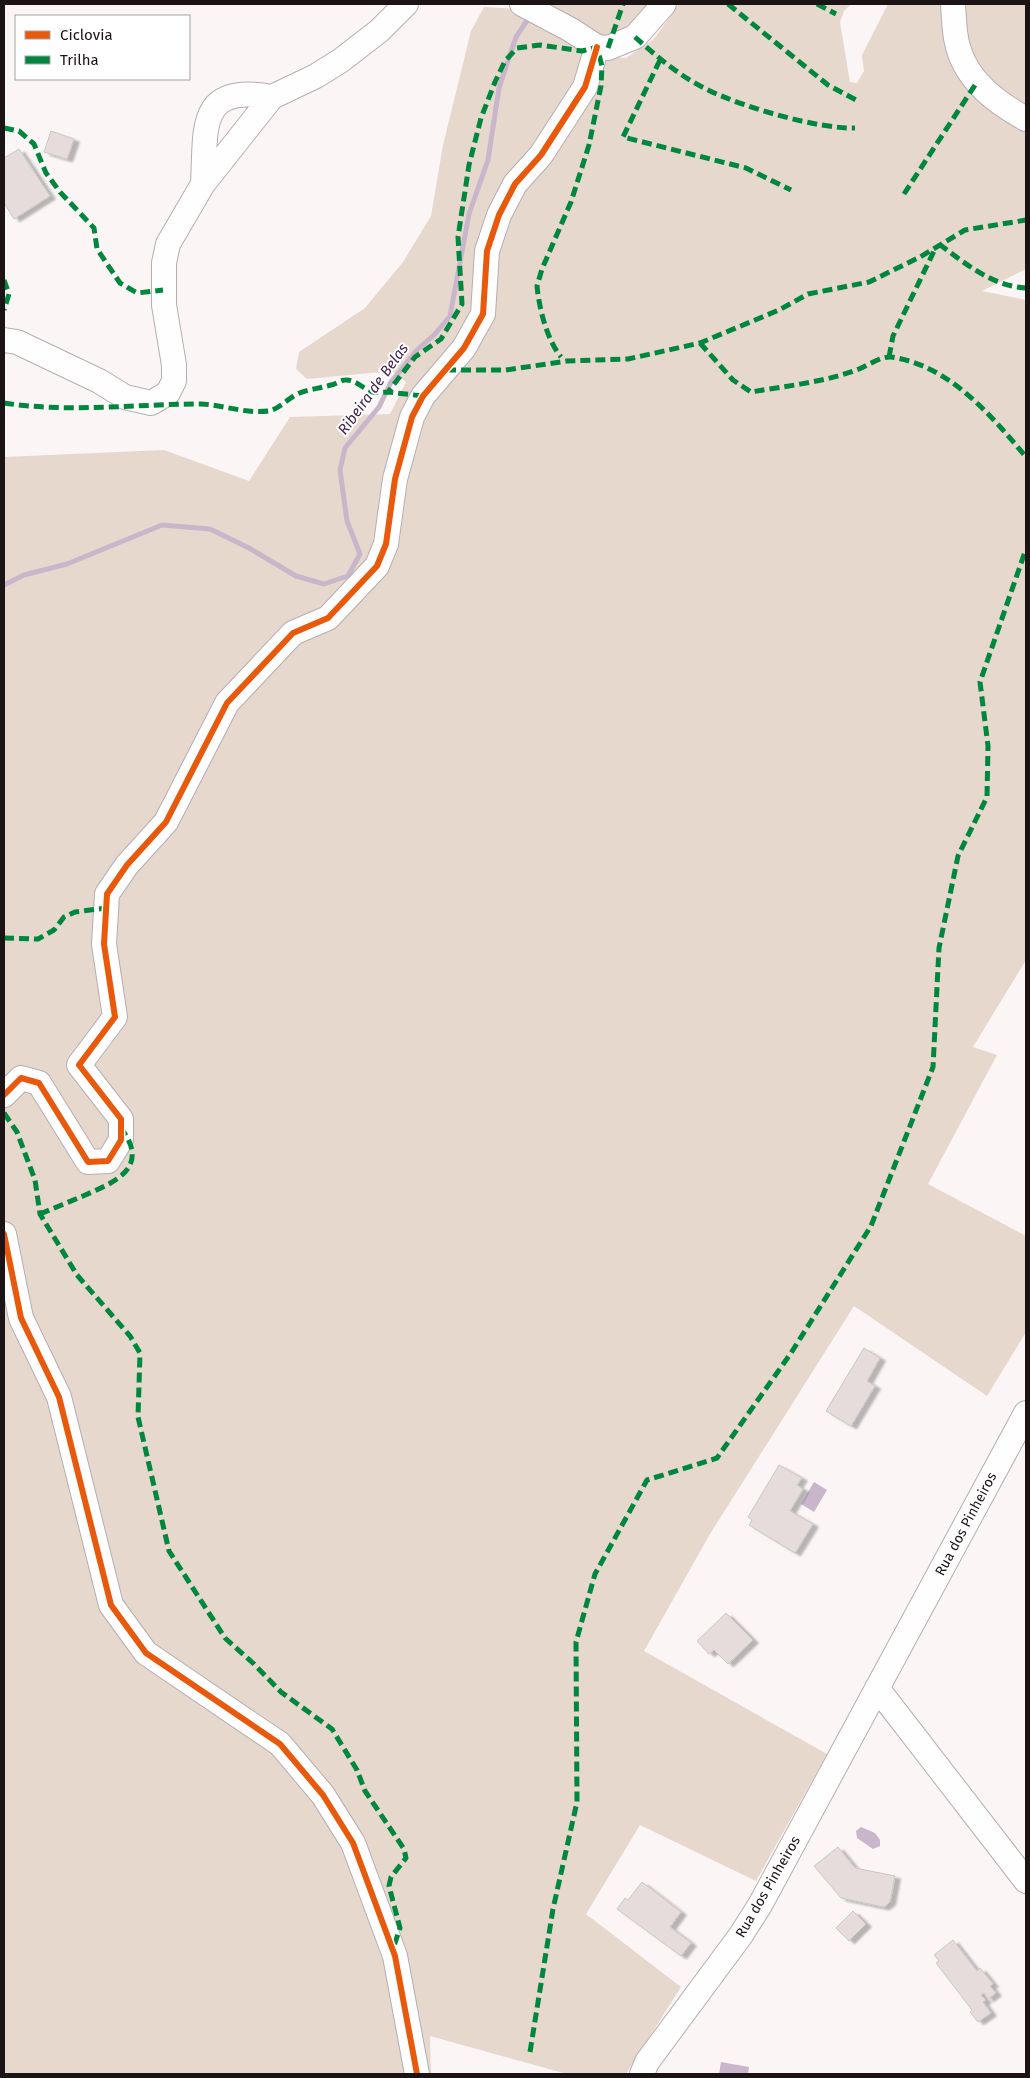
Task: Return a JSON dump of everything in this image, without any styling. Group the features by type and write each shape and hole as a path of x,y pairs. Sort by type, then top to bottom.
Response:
{"street":[{"path":"4,340 18,342 99,381 125,397 152,404 160,400 168,393 174,381 174,366 164,306 164,263 168,244 203,184 272,97 316,76 340,61 380,30 406,4"},
{"path":"522,4 572,30 597,47 608,48 635,36 664,4"},
{"path":"953,4 958,47 972,76 988,94 1026,119"},
{"path":"4,1095 21,1078 40,1082 88,1162 108,1161 121,1140 121,1120 79,1065 115,1017 104,944 107,894 127,865 166,822 227,703 293,633 328,618 377,566 386,544 395,478 412,417 423,396 464,348 482,314 487,251 499,214 515,184 541,154 586,87 597,47"},
{"path":"203,184 208,116 216,104 234,94 272,97"},
{"path":"4,1234 21,1318 59,1397 111,1605 146,1653 280,1744 323,1795 353,1843 396,1956 417,2074"},
{"name":"Rua dos Pinheiros","path":"642,2074 648,2062 741,1935 760,1904 1026,1413"},
{"path":"877,1688 1026,1881"}],"shaded area":[{"path":"531,4 657,4 627,34 598,37"},
{"path":"679,4 851,4 844,11 840,22 850,82 857,83 864,71 862,55 888,4 1026,4 1026,269 982,291 1026,300 1026,960 973,1047 997,1055 928,1184 1026,1236 1026,1332 987,1396 854,1306 710,1534 644,1651 827,1754 756,1881 640,1825 586,1914 681,1987 626,2074 567,2074 430,2036 431,2074 4,2074 4,457 164,450 249,481 290,417 390,414 406,382 392,371 307,379 296,369 299,352 365,308 403,262 431,216 443,145 471,31 484,7 517,9 575,42 587,56 626,58 654,39"},
{"path":"814,1482 827,1490 814,1512 801,1504"},
{"path":"861,1827 875,1833 880,1840 880,1846 873,1849 857,1838 856,1831"},
{"path":"721,2062 749,2067 748,2074 719,2074"}],"building":[{"path":"51,131 74,139 67,159 44,152"},
{"path":"19,149 50,196 14,219 4,203 4,158"},
{"path":"864,1348 880,1358 867,1381 875,1386 851,1426 826,1411"},
{"path":"779,1465 802,1478 797,1485 803,1489 790,1511 813,1524 795,1553 749,1525 752,1520 748,1517"},
{"path":"726,1613 753,1640 728,1664 714,1650 709,1654 697,1641"},
{"path":"838,1847 855,1868 895,1876 890,1902 884,1907 841,1898 814,1866"},
{"path":"642,1882 681,1912 670,1927 691,1943 681,1956 617,1909 625,1898 628,1900"},
{"path":"853,1911 866,1924 849,1941 836,1928"},
{"path":"953,1940 977,1971 980,1968 993,1984 990,1986 996,1993 988,1999 984,1993 981,1995 986,2000 983,2002 991,2013 978,2022 970,2012 972,2010 936,1963 939,1961 934,1955"}],"waterway":[{"name":"Ribeira de Belas","path":"4,585 24,575 67,564 162,525 210,529 249,548 296,576 324,584 348,576 360,554 347,521 340,470 345,448 379,407 391,382 417,350 435,334 450,316 469,214 488,160 499,88 516,37 530,16"}],"marked path":[{"path":"608,48 623,4"},
{"path":"728,4 828,85 858,101"},
{"path":"817,4 836,14"},
{"path":"635,37 679,73 723,97 760,110 801,121 855,128"},
{"path":"423,396 388,392 415,357 441,339 462,304 458,237 469,165 481,118 505,61 517,48 540,45 582,51 597,47 602,66 601,86 589,145 571,202 542,269 537,286 544,323 561,357"},
{"path":"660,60 623,137 746,168 791,190"},
{"path":"904,194 977,82"},
{"path":"4,128 19,131 34,144 46,173 60,192 94,228 97,249 120,283 137,293 163,290"},
{"path":"446,370 506,370 567,361 628,359 700,343 779,310 808,294 869,282 920,257 965,230 1026,220"},
{"path":"939,244 980,273 1002,283 1026,288"},
{"path":"889,357 893,336 936,247"},
{"path":"4,280 9,294 4,310"},
{"path":"700,343 733,380 751,392 833,377 859,369 887,357 912,362 932,370 967,394 1026,457"},
{"path":"4,403 78,408 201,404 260,412 276,408 299,393 343,380 353,381 373,392 388,392"},
{"path":"530,2052 553,1909 577,1802 576,1642 595,1574 647,1480 717,1458 791,1353 871,1226 933,1067 939,948 958,856 987,797 988,746 980,682 1026,549"},
{"path":"4,938 38,939 54,930 64,917 75,912 106,908"},
{"path":"4,1113 17,1132 35,1180 40,1214 77,1275 130,1336 140,1353 138,1417 169,1551 225,1638 281,1692 332,1729 357,1770 365,1791 404,1849 406,1858 391,1877 389,1886 400,1928 393,1949"},
{"path":"40,1214 107,1185 125,1172 131,1163 132,1154 129,1142 121,1128"}],"cycle path":[{"path":"4,1095 21,1078 39,1083 88,1162 108,1161 121,1140 121,1119 79,1065 115,1017 104,944 107,894 127,865 166,822 227,703 293,633 328,618 377,566 386,544 395,479 412,417 423,396 464,348 483,314 487,251 499,215 515,184 541,155 585,87 597,47"},
{"path":"4,1234 21,1318 59,1397 111,1605 146,1653 280,1744 323,1795 353,1843 395,1956 417,2074"}]}
